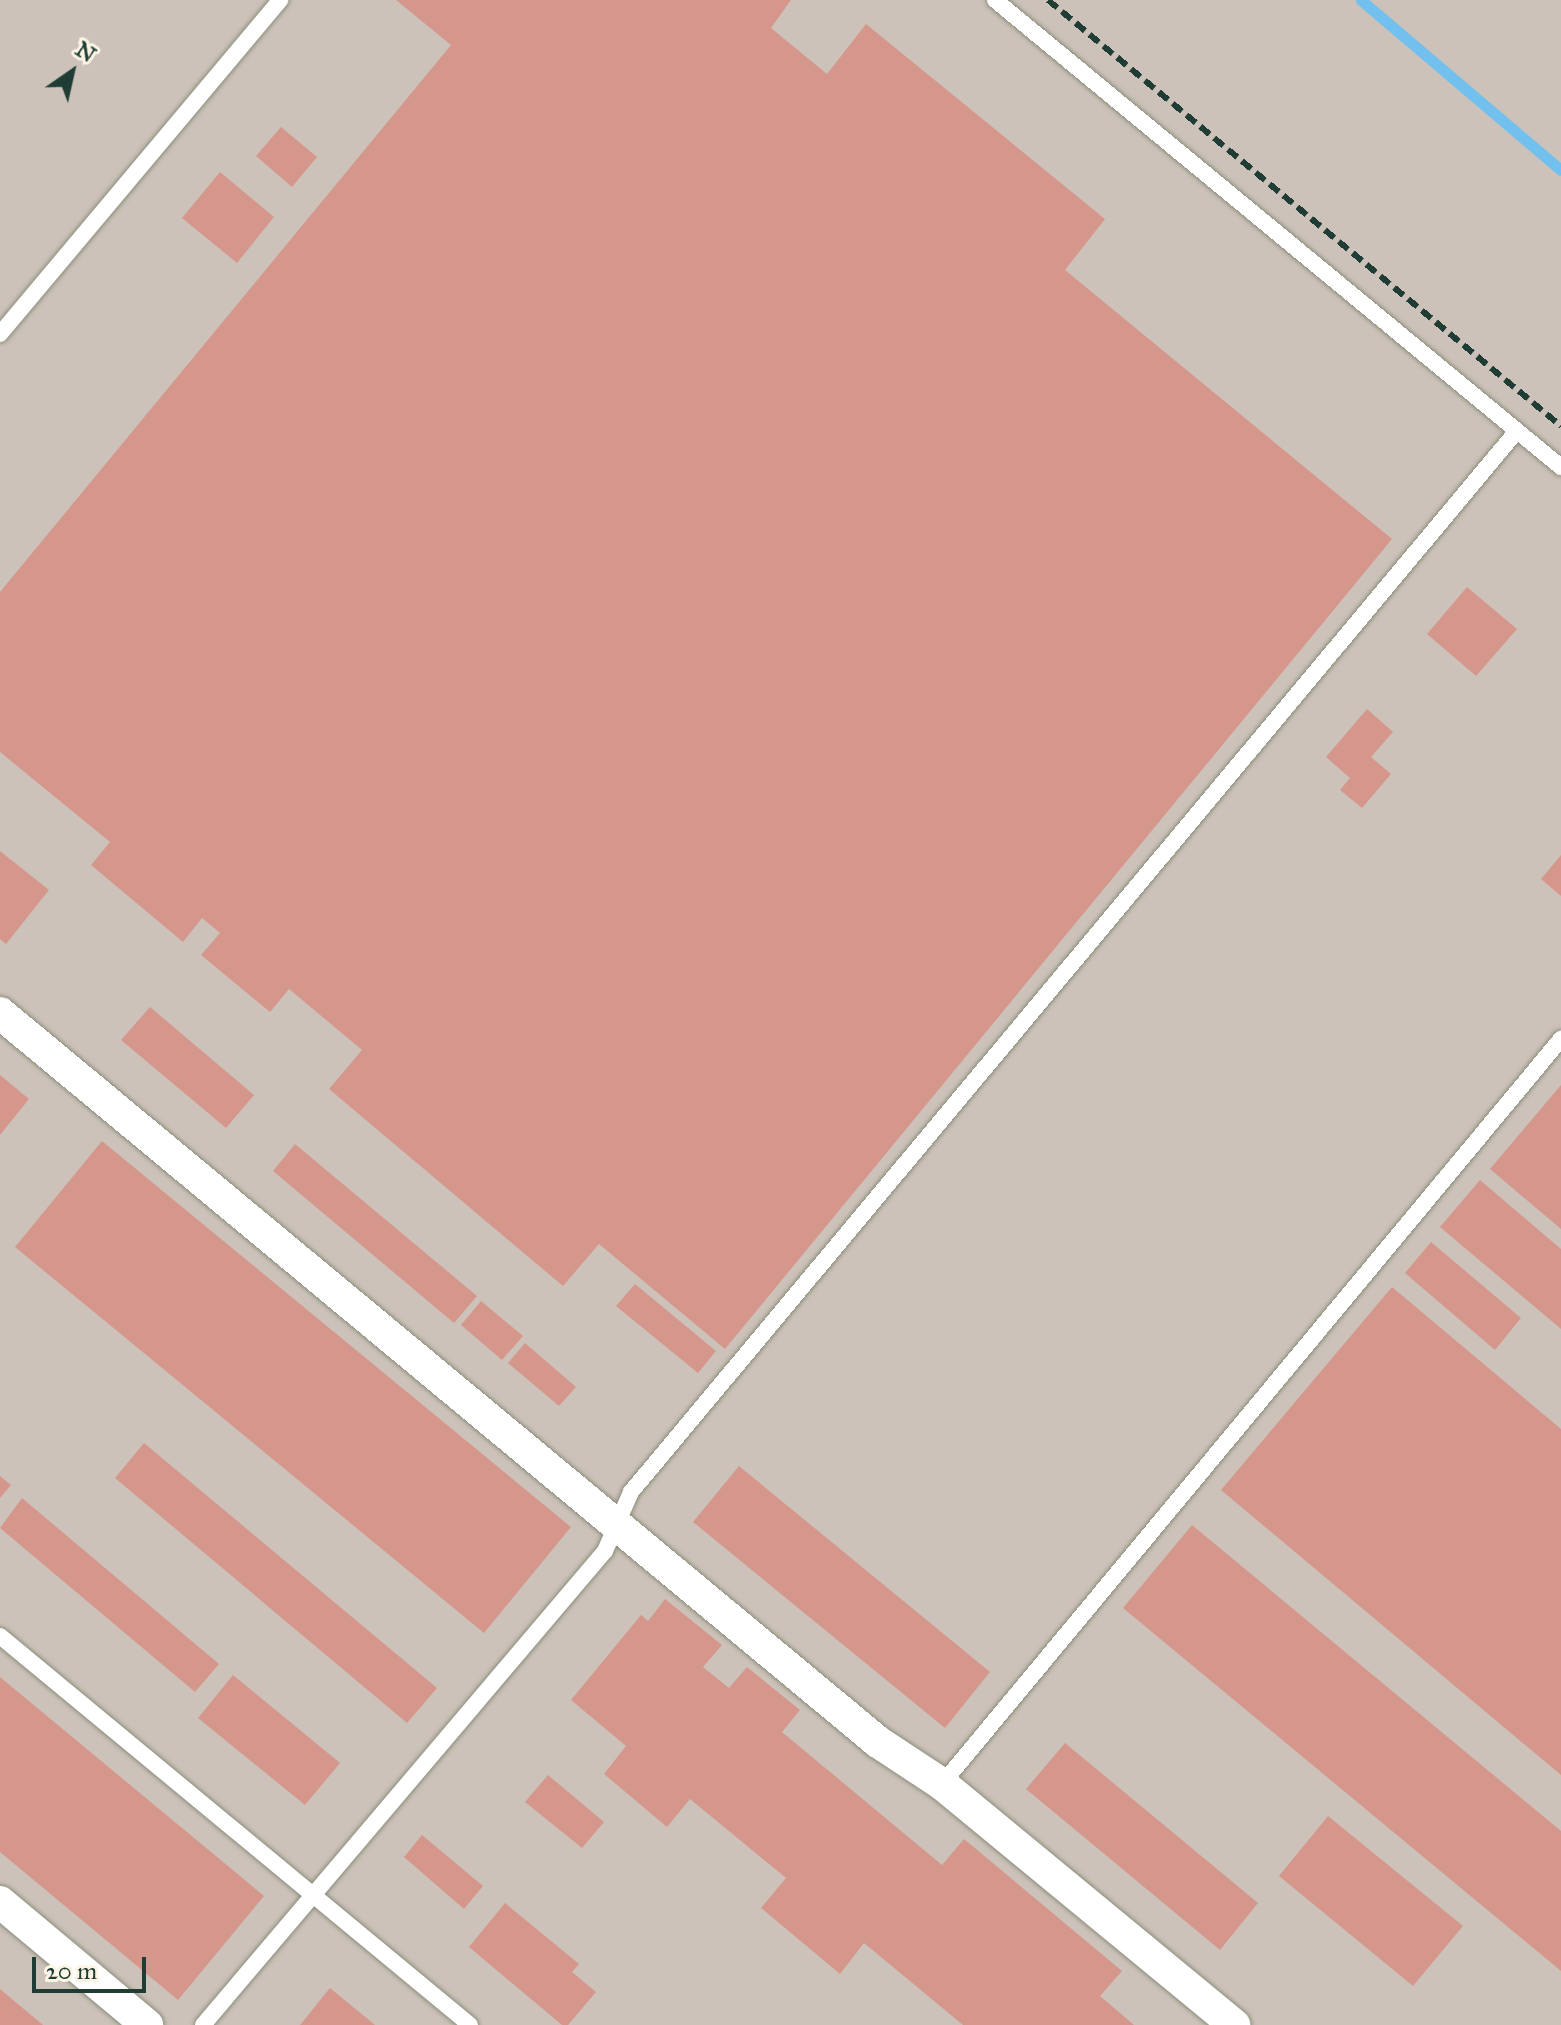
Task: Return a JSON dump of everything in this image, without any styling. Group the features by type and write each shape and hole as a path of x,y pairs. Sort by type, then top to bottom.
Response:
{"street":[{"path":"0,1013 878,1742 942,1784 1234,2025"},
{"path":"0,1902 147,2025"}],"lane":[{"path":"0,334 280,0"},
{"path":"995,0 1561,467"},
{"path":"203,2025 605,1551 631,1492 1517,431"},
{"path":"942,1784 1561,1039"},
{"path":"0,1636 470,2025"}],"shaded area":[{"path":"0,0 1561,0 1561,2025 0,2025"}],"building":[{"path":"396,0 791,0 771,28 827,74 866,24 1105,219 1065,270 1392,539 725,1349 599,1244 563,1286 329,1089 362,1050 289,989 270,1012 201,955 220,933 202,918 183,942 91,865 110,842 0,752 0,592 451,45"},
{"path":"281,127 317,157 292,187 256,156"},
{"path":"220,172 274,217 237,263 182,218"},
{"path":"1467,587 1517,629 1476,676 1427,634"},
{"path":"1367,709 1393,732 1371,757 1391,774 1362,808 1340,790 1350,778 1326,757"},
{"path":"0,851 49,890 6,944 0,939"},
{"path":"1561,855 1561,896 1541,879"},
{"path":"150,1007 254,1095 226,1128 121,1040"},
{"path":"0,1075 29,1099 0,1135"},
{"path":"1561,1085 1561,1229 1490,1169"},
{"path":"102,1141 571,1527 484,1633 15,1247"},
{"path":"295,1144 477,1296 454,1323 273,1171"},
{"path":"1480,1180 1561,1249 1561,1329 1440,1227"},
{"path":"1431,1242 1521,1318 1495,1350 1405,1273"},
{"path":"635,1284 716,1351 698,1373 616,1306"},
{"path":"1392,1287 1561,1429 1561,1775 1221,1490"},
{"path":"481,1301 523,1336 502,1360 461,1325"},
{"path":"525,1343 576,1387 559,1406 508,1363"},
{"path":"144,1443 437,1688 407,1723 115,1478"},
{"path":"739,1466 990,1672 945,1728 693,1522"},
{"path":"0,1476 11,1485 0,1498"},
{"path":"22,1498 219,1664 195,1692 0,1528"},
{"path":"1192,1525 1561,1831 1561,1971 1123,1608"},
{"path":"665,1599 722,1645 703,1667 729,1688 747,1667 800,1710 782,1732 942,1865 964,1839 1122,1971 1100,1996 1134,2025 963,2025 864,1943 840,1974 761,1908 786,1878 690,1799 667,1827 604,1774 626,1746 571,1700 641,1615 648,1621"},
{"path":"233,1675 340,1763 305,1805 198,1718"},
{"path":"0,1677 264,1896 178,2000 0,1852"},
{"path":"1065,1743 1258,1903 1220,1950 1026,1789"},
{"path":"548,1775 604,1822 582,1848 525,1802"},
{"path":"1328,1816 1463,1926 1413,1986 1279,1876"},
{"path":"422,1835 483,1886 464,1909 404,1857"},
{"path":"505,1903 579,1964 572,1972 596,1992 568,2025 562,2025 469,1947"},
{"path":"330,1988 375,2025 300,2025"},
{"path":"0,1989 43,2025 0,2025"}],"waterway":[{"path":"1361,0 1561,170"}],"railway":[{"path":"1048,0 1561,426"}]}
